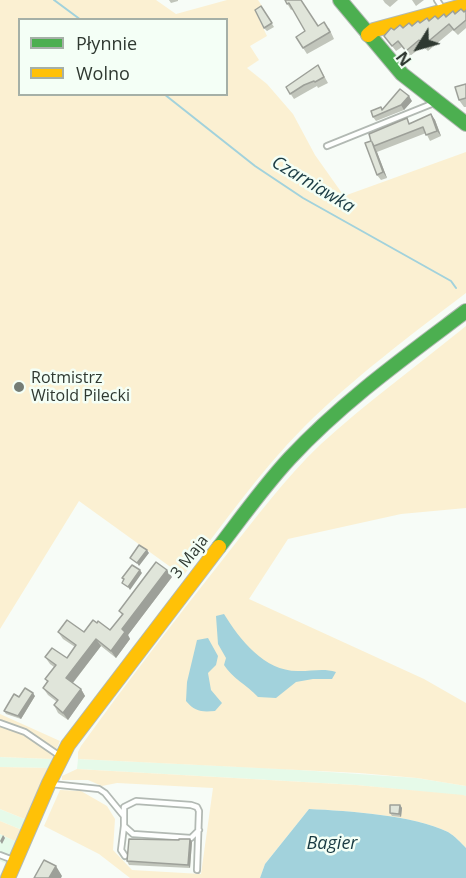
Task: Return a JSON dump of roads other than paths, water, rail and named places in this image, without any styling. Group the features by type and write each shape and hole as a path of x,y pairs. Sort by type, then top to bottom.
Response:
{"main road":[{"path":"340,0 402,74 466,124"},
{"path":"368,35 375,30 441,5 466,5"},
{"name":"3 Maja","path":"8,878 49,783 75,735 291,456 334,414 466,311"}],"lane":[{"path":"327,146 436,102"},
{"path":"0,723 25,732 62,756"},
{"path":"49,783 99,789 123,815"},
{"path":"125,856 120,850 124,807 129,803 136,801 191,805 197,807 199,811 197,870"},
{"path":"124,826 133,834 191,838 199,830"},
{"path":"0,855 15,861"}],"water":[{"path":"224,614 246,644 275,666 287,670 336,672 332,679 296,682 276,698 258,697 224,665 226,658 218,644 216,616"},
{"path":"208,638 218,656 216,665 208,673 211,690 222,703 215,711 196,709 186,701 187,682 197,640"},
{"name":"Bagier","path":"309,809 399,818 434,826 448,832 466,848 466,878 260,878 265,864"}],"waterway":[{"name":"Czarniawka","path":"54,0 78,18"},
{"name":"Czarniawka","path":"167,96 255,166 303,198 451,281 456,288"}],"place":[{"name":"Rotmistrz Witold Pilecki","path":"19,387"}]}
